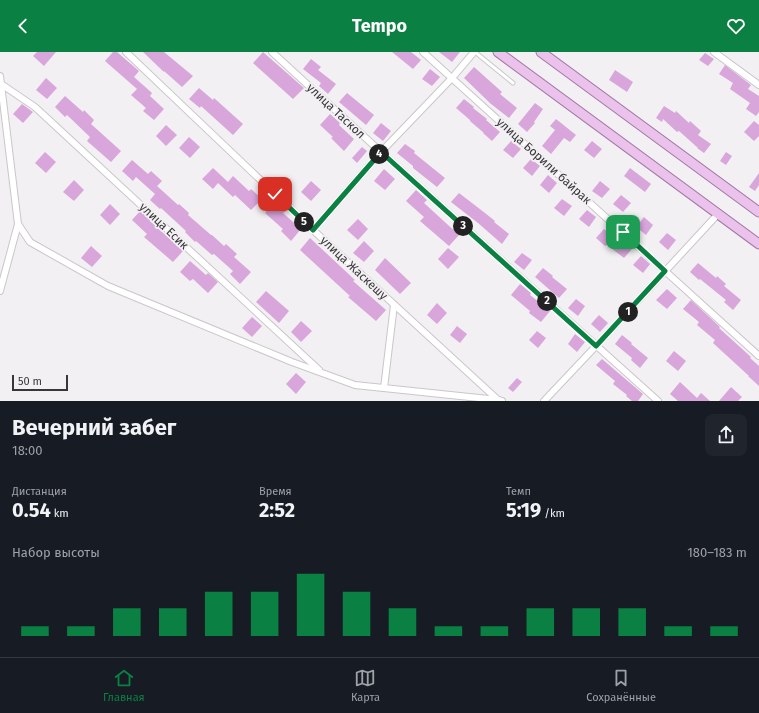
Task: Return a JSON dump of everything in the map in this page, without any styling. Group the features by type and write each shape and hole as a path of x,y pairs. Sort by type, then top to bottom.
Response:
{"main road":[{"path":"498,52 759,244"},
{"path":"541,52 759,212"}],"street":[{"name":"улица Жаскешу","path":"126,52 313,230 500,400"},
{"name":"улица Таскол","path":"272,52 658,401"},
{"name":"улица Борили байрак","path":"423,52 759,356"},
{"path":"313,230 381,152 452,78 474,52"},
{"path":"714,52 759,85"},
{"path":"0,76 18,224 0,291"},
{"name":"улица Есик","path":"1,84 35,107 322,373"},
{"path":"544,401 718,214"},
{"path":"18,224 30,242 108,286 322,373 355,385 500,400"},
{"path":"384,388 394,305"}],"lane":[{"path":"474,52 513,83"}],"building":[{"path":"37,52 56,52 44,66 33,56"},
{"path":"113,52 117,52 139,71 134,77 152,93 150,96 164,109 154,120 143,111 146,108 131,95 137,89 105,61"},
{"path":"143,52 164,52 193,76 182,87"},
{"path":"263,52 304,88 293,99 253,63"},
{"path":"392,52 411,52 421,60 413,69"},
{"path":"439,52 460,52 452,62"},
{"path":"705,53 714,59 708,66 699,60"},
{"path":"311,59 321,67 318,70 336,84 328,94 319,86 321,83 303,69"},
{"path":"725,65 751,85 748,89 759,96 759,112 756,116 746,109 750,103 730,89 733,83 719,74"},
{"path":"474,67 502,92 500,94 517,108 509,118 491,104 464,78"},
{"path":"430,69 440,77 432,86 422,79"},
{"path":"615,70 633,82 627,92 609,80"},
{"path":"46,78 57,88 47,99 36,90"},
{"path":"199,88 213,100 214,98 243,124 233,135 201,106 200,108 189,99"},
{"path":"347,93 374,115 366,125 339,102"},
{"path":"65,96 83,112 84,110 94,120 91,124 121,151 111,162 87,141 90,137 67,115 65,117 55,107"},
{"path":"464,99 500,132 492,141 456,108"},
{"path":"535,103 543,109 534,122 535,123 527,132 518,124"},
{"path":"22,104 33,112 23,123 13,114"},
{"path":"664,106 675,113 676,111 689,123 690,121 701,131 698,135 711,144 704,153 663,119 662,122 656,118"},
{"path":"330,114 354,139 344,151 331,138 333,137 320,125"},
{"path":"556,119 576,135 570,142 564,138 551,154 542,146 555,130 550,126"},
{"path":"754,121 759,125 759,136 754,141 744,132"},
{"path":"381,123 391,131 383,141 373,133"},
{"path":"166,125 177,135 166,146 156,136"},
{"path":"189,137 200,147 190,158 179,148"},
{"path":"511,141 521,149 513,158 503,150"},
{"path":"592,141 602,149 594,158 584,150"},
{"path":"405,144 445,178 437,187 397,153"},
{"path":"362,147 367,151 357,163 352,158"},
{"path":"45,152 56,162 46,173 35,163"},
{"path":"726,152 732,156 726,165 720,161"},
{"path":"531,159 540,166 532,176 523,168"},
{"path":"132,160 148,174 151,171 162,181 157,186 189,213 188,215 211,235 224,246 226,244 237,254 234,257 251,272 240,284 230,274 233,271 214,254 212,255 196,241 195,242 185,232 186,231 150,200 155,194 136,177 133,181 122,171"},
{"path":"213,168 228,182 233,176 249,191 251,189 262,199 251,210 235,195 233,197 218,183 213,189 202,179"},
{"path":"630,168 651,184 645,192 624,176"},
{"path":"384,169 395,179 385,190 374,181"},
{"path":"759,173 759,185 755,191 749,187"},
{"path":"548,175 557,183 549,193 540,185"},
{"path":"74,180 84,190 74,201 63,192"},
{"path":"311,181 321,190 311,201 301,192"},
{"path":"600,181 610,189 602,198 592,191"},
{"path":"416,190 427,200 424,203 459,235 449,246 420,221 424,217 406,201"},
{"path":"459,193 509,234 502,244 451,202"},
{"path":"621,195 631,203 623,212 613,204"},
{"path":"562,199 572,206 564,216 554,208"},
{"path":"275,201 286,211 283,213 301,229 291,241 281,231 283,229 265,213"},
{"path":"110,204 120,214 110,225 100,215"},
{"path":"587,210 596,217 589,227 579,219"},
{"path":"140,211 183,251 173,262 144,237 147,234 132,220"},
{"path":"644,217 653,225 646,235 636,227"},
{"path":"358,219 368,229 358,240 347,230"},
{"path":"604,229 621,243 622,241 632,249 624,258 607,245 605,246 596,238"},
{"path":"667,233 676,240 668,250 659,242"},
{"path":"310,238 355,280 353,281 386,310 376,321 348,297 350,296 300,250"},
{"path":"364,241 374,251 364,262 353,253"},
{"path":"91,246 102,256 92,267 81,258"},
{"path":"448,248 459,257 448,269 438,259"},
{"path":"522,253 532,260 524,270 514,262"},
{"path":"641,256 650,264 643,273 633,265"},
{"path":"385,258 411,283 400,294 375,270"},
{"path":"190,261 206,275 208,273 218,282 208,293 193,279 190,281 180,272"},
{"path":"698,263 716,278 717,276 726,284 724,286 741,300 733,310 724,302 726,300 690,272"},
{"path":"543,268 567,289 559,298 535,277"},
{"path":"520,284 531,293 530,295 550,311 541,322 529,313 530,311 511,295"},
{"path":"667,289 677,298 667,309 656,300"},
{"path":"266,291 289,311 279,323 256,302"},
{"path":"576,299 585,306 578,316 568,308"},
{"path":"691,300 759,366 759,386 713,343 715,340 697,325 699,322 683,309"},
{"path":"437,303 447,313 437,324 427,315"},
{"path":"599,315 608,323 600,332 591,324"},
{"path":"252,317 262,326 252,337 242,328"},
{"path":"301,321 312,331 301,342 291,332"},
{"path":"457,326 467,334 460,343 450,335"},
{"path":"537,331 546,338 538,348 529,340"},
{"path":"575,334 585,342 577,352 568,344"},
{"path":"622,335 648,358 640,368 631,360 632,358 615,344"},
{"path":"674,351 686,361 678,371 666,361"},
{"path":"602,359 643,394 638,401 632,401 626,396 627,395 613,384 615,381 596,365"},
{"path":"296,373 306,382 296,394 286,384"},
{"path":"517,378 522,382 513,392 508,388"},
{"path":"680,382 697,398 701,393 710,401 678,401 670,394"},
{"path":"731,387 742,397 738,401 719,401"}],"route":[{"path":"275,194 313,230 381,152 596,346 665,271 623,232"}]}
